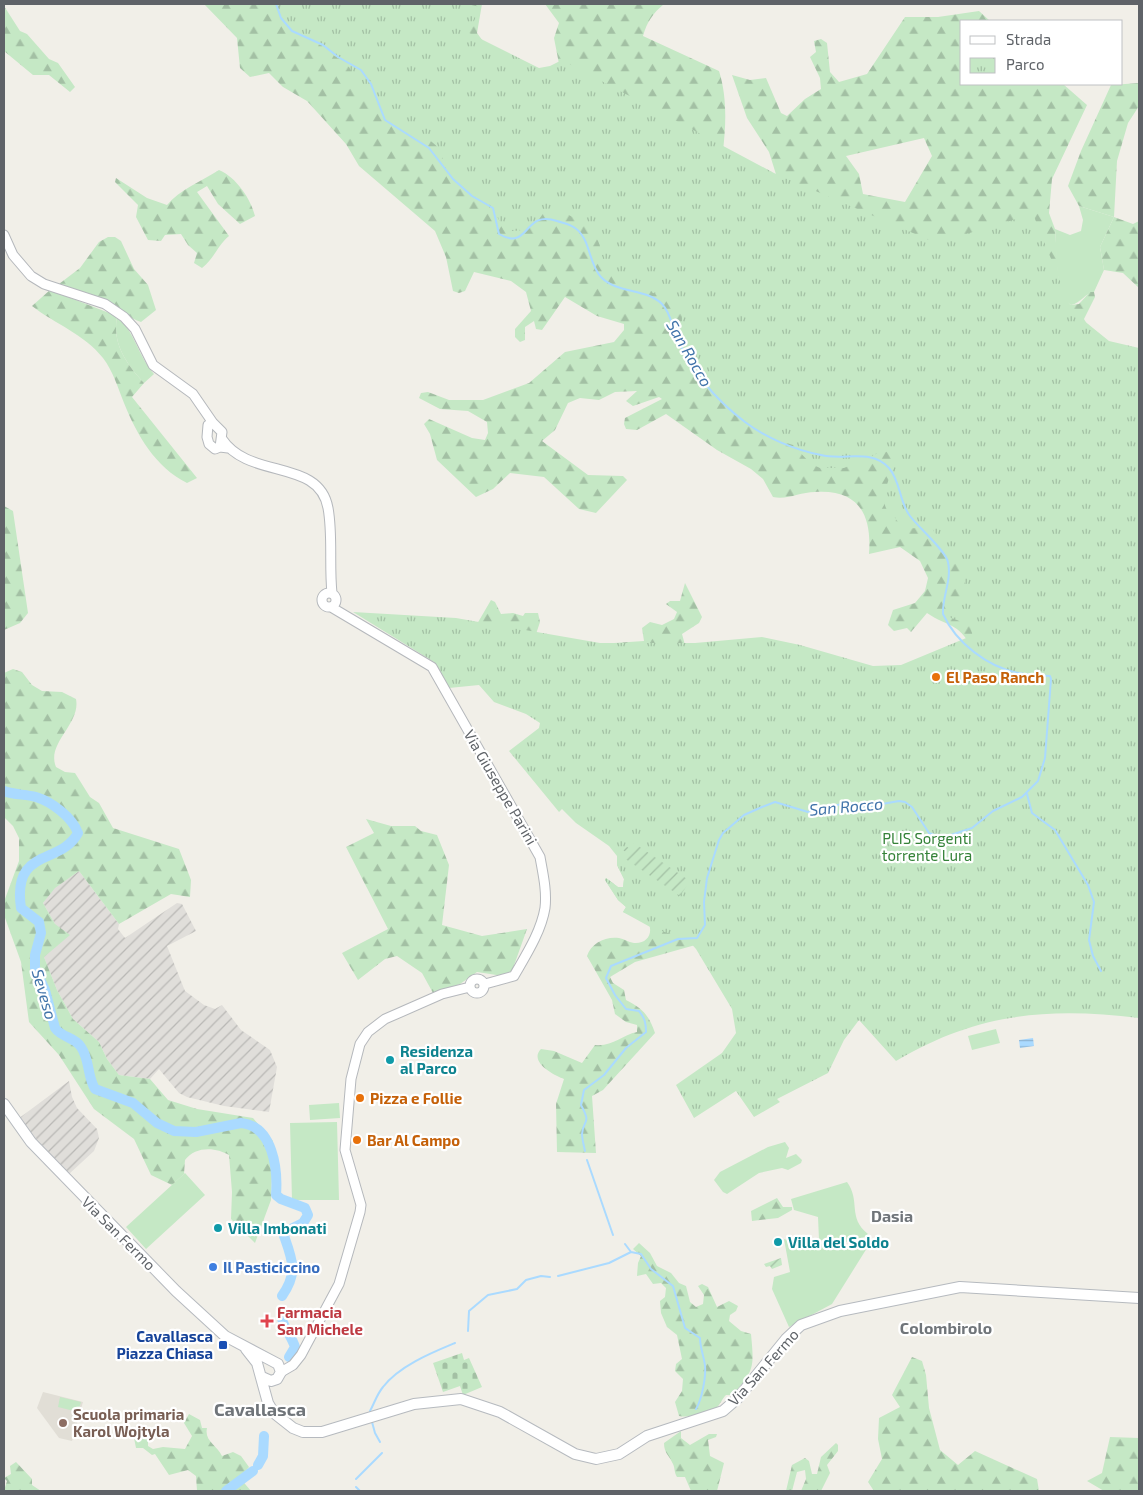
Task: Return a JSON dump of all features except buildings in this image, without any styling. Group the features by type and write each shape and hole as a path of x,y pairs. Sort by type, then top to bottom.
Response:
{"main road":[{"name":"Via San Fermo","path":"4,1104 31,1142 80,1194 203,1316 225,1336 277,1366"},
{"name":"Via San Fermo","path":"246,1349 255,1358 275,1415 293,1428 310,1433 336,1429 414,1404 461,1399 500,1412 575,1454 596,1459 619,1454 647,1436 723,1410 738,1398 786,1339 801,1325 840,1311 960,1287 1139,1298"},
{"path":"271,1408 273,1381 278,1377 277,1366 264,1362 261,1374 273,1381"}],"street":[{"path":"4,235 13,255 31,276 44,284 105,304 124,317 135,329 153,365 193,394 204,410 210,425 209,444 215,449 223,445 219,427 210,425"},
{"name":"Via Giuseppe Parini","path":"223,445 256,464 298,474 312,482 323,495 328,508 331,598 348,615 432,667 540,857 545,891 545,908 535,937 514,976 485,984 483,990 477,993 470,987 442,994 385,1019 368,1032 360,1044 351,1079 345,1150 361,1205 360,1212 339,1284 301,1355 293,1365 277,1366"}],"shaded area":[{"path":"79,871 119,924 118,929 125,938 177,903 182,904 196,931 167,946 185,991 204,1005 215,1009 222,1005 241,1030 270,1050 277,1067 269,1112 224,1106 187,1097 179,1093 159,1069 150,1079 119,1075 107,1059 99,1042 73,1019 57,990 44,957 55,924 43,903 54,888"},
{"path":"69,1081 72,1097 77,1108 97,1129 99,1138 94,1151 69,1174 18,1119"},
{"name":"Scuola primaria Karol Wojtyla","path":"43,1392 83,1402 72,1441 59,1438 37,1408"}],"green space":[{"path":"204,4 482,4 477,33 508,75 560,69 554,38 559,23 545,4 664,4 651,18 643,36 719,71 725,100 725,130 718,189 780,187 769,152 747,118 732,75 750,80 766,78 781,113 787,116 805,99 821,89 820,78 810,57 816,52 814,41 821,39 827,43 830,72 839,82 867,74 905,17 938,17 979,11 989,20 960,20 960,85 1064,85 1087,105 1052,179 1049,213 1055,229 1059,285 1065,301 1071,305 1079,304 1090,292 1094,292 1095,297 1084,319 1097,341 1139,647 706,942 635,962 610,977 613,983 624,990 626,1000 644,1013 655,1033 603,1090 592,1096 596,1153 557,1152 556,1104 564,1079 544,1068 538,1059 538,1054 541,1049 554,1051 582,1063 595,1045 612,1043 637,1032 637,1025 626,1022 615,1014 612,1000 587,956 595,944 604,939 619,938 632,943 638,943 648,938 650,932 649,924 623,912 626,907 618,900 605,880 606,878 618,887 623,887 624,879 617,865 972,648 967,639 957,629 927,613 911,632 907,628 894,631 888,625 893,610 915,603 925,591 928,578 920,561 900,547 869,554 868,527 865,516 860,507 852,500 830,492 810,492 778,498 773,497 763,479 751,469 717,450 666,414 637,430 626,429 624,424 625,418 662,399 659,397 633,406 626,401 637,391 615,392 599,400 580,398 568,403 555,430 542,441 588,475 623,476 627,480 596,513 579,509 544,477 510,473 493,489 476,497 437,460 430,434 424,424 429,419 472,438 485,440 488,433 487,422 468,411 440,409 419,398 421,393 428,392 449,400 483,400 529,383 565,352 614,342 624,330 624,324 597,316 565,297 542,330 536,329 534,321 525,327 525,340 520,342 515,337 515,329 531,311 526,292 511,281 474,272 465,291 459,293 453,291 446,257 435,231 359,166 346,144 307,101 283,87 269,73 250,77 240,68 237,38","holes":["924,138 932,156 905,202 863,194 859,174 846,156"]},
{"name":"PLIS Sorgenti torrente Lura","path":"278,4 467,4 480,7 469,33 539,68 550,66 562,60 774,173 936,243 1033,214 1072,311 1109,341 1139,348 1139,1018 1074,1013 1014,1017 984,1023 955,1032 896,1061 859,1020 844,1040 828,1073 777,1099 780,1102 754,1117 736,1091 694,1118 676,1085 722,1053 736,1033 732,1009 696,949 687,939 652,928 623,912 626,907 618,900 605,880 606,878 618,887 623,887 624,879 617,865 617,856 609,846 576,823 562,809 559,812 509,751 539,728 540,723 526,714 494,702 479,685 449,688 434,662 353,612 456,618 600,643 695,643 762,637 800,645 873,666 901,665 971,636 973,637 970,625 949,617 957,609 967,592 963,576 952,554 931,526 926,522 916,528 905,527 887,509 885,503 886,490 897,458 893,453 883,451 844,468 820,468 811,464 793,445 777,440 765,430 758,429 727,399 724,386 695,381 693,375 697,356 679,337 682,314 665,299 622,278 613,271 603,260 598,241 583,224 561,211 547,209 529,227 518,231 504,230 498,218 473,187 446,171 440,149 425,136 415,135 395,123 367,99 349,67 315,41 286,24"},
{"path":"4,6 20,31 27,34 49,59 58,63 75,87 70,92 49,75 33,75 4,51"},
{"path":"1139,83 1139,106 1128,123 1117,161 1114,217 1079,206 1068,186 1081,151 1111,85"},
{"path":"219,170 225,173 242,189 255,216 240,224 218,204 207,186 197,192 229,236 221,244 210,261 202,268 194,263 197,253 188,245 181,234 165,235 161,241 148,240 136,217 138,205 115,182 116,178 147,198 167,205 184,190"},
{"path":"1079,206 1114,217 1100,247 1104,270 1094,292 1071,305 1062,291 1059,281 1055,229 1070,235 1081,231 1083,220"},
{"path":"1114,217 1133,224 1139,221 1139,288 1123,273 1104,270 1100,247"},
{"path":"108,237 115,237 121,241 134,269 148,285 156,310 141,322 105,301 59,284 80,268 99,242"},
{"path":"50,290 117,316 117,335 122,352 131,368 144,383 132,397 197,478 187,483 165,468 156,459 135,427 107,363 103,358 87,342 32,306"},
{"path":"117,316 128,329 144,360 154,374 144,383 131,368 122,352 117,335"},
{"path":"4,506 13,511 28,613 20,623 4,630"},
{"path":"685,583 702,617 699,623 682,634 685,645 599,644 644,641 642,628 650,622 662,625 674,619 677,612 666,604 670,601 680,601"},
{"path":"491,600 495,602 501,614 513,613 523,616 525,613 538,613 540,622 535,637 477,624"},
{"path":"13,669 22,672 32,685 42,691 62,692 76,699 74,717 56,750 54,758 56,767 65,772 75,773 90,797 99,803 113,828 179,849 191,880 190,897 171,894 119,924 79,871 55,888 43,903 55,924 70,935 44,957 57,990 73,1019 99,1042 107,1059 119,1075 150,1079 168,1100 197,1109 253,1118 273,1141 271,1200 255,1243 231,1219 232,1192 229,1155 212,1149 194,1152 185,1160 184,1174 172,1185 151,1175 134,1139 94,1109 59,1055 29,1022 21,962 4,915 5,899 19,861 19,838 13,826 4,817 4,673"},
{"path":"366,819 391,826 415,826 421,831 437,835 449,865 442,925 482,936 527,929 512,971 503,976 477,972 460,984 433,993 422,973 397,956 385,959 358,980 342,953 388,929 346,847 374,833"},
{"path":"634,843 690,881 680,896 624,858 627,853 623,850 626,846 630,849"},
{"path":"996,1029 1000,1043 972,1050 968,1036"},
{"path":"339,1103 340,1118 310,1120 309,1105"},
{"path":"337,1122 339,1200 292,1200 290,1123"},
{"path":"785,1142 789,1148 786,1158 796,1154 802,1160 801,1163 788,1170 782,1168 759,1173 727,1194 723,1192 714,1180 720,1172 768,1147"},
{"path":"185,1173 205,1195 146,1249 126,1227"},
{"path":"847,1182 853,1196 858,1221 868,1234 863,1238 851,1241 819,1240 818,1217 794,1210 791,1199"},
{"path":"777,1198 783,1207 792,1207 792,1210 778,1218 752,1221 751,1211"},
{"path":"784,1239 794,1242 867,1248 832,1304 789,1327 772,1289 774,1277 790,1272"},
{"path":"639,1243 650,1253 657,1266 671,1273 679,1283 686,1286 690,1302 696,1307 703,1304 704,1295 698,1286 702,1284 708,1287 717,1307 729,1301 738,1306 736,1311 730,1315 729,1321 741,1331 751,1334 753,1354 751,1367 746,1379 733,1395 726,1395 717,1407 704,1414 679,1416 675,1402 682,1391 683,1379 675,1371 676,1364 682,1359 677,1335 667,1327 661,1313 660,1301 665,1297 666,1288 661,1283 653,1284 646,1274 637,1276 638,1263 641,1256 633,1249"},
{"path":"781,1258 782,1265 772,1269 764,1264"},
{"path":"462,1353 464,1360 469,1358 482,1387 463,1395 460,1386 443,1392 433,1363"},
{"path":"912,1357 922,1361 926,1375 929,1408 940,1450 958,1465 975,1451 1037,1479 1039,1491 874,1491 868,1482 882,1459 878,1439 879,1418 900,1407 892,1395"},
{"path":"60,1397 81,1402 78,1412 58,1407"},
{"path":"189,1414 200,1420 202,1428 207,1428 209,1440 222,1456 233,1452 241,1456 249,1467 240,1478 251,1491 197,1491 196,1476 188,1470 169,1475 155,1454 152,1455 143,1448 136,1448 134,1438 148,1439 148,1446 153,1449 163,1447 185,1449 192,1436 184,1423"},
{"path":"681,1431 681,1438 690,1445 709,1434 717,1434 716,1437 708,1440 710,1456 724,1463 717,1491 691,1491 685,1477 677,1477 664,1443"},
{"path":"1110,1437 1139,1438 1139,1491 1104,1491 1087,1481 1102,1473"},
{"path":"836,1443 838,1451 827,1465 830,1473 821,1491 801,1491 806,1479 805,1470 797,1472 792,1491 786,1491 792,1465 805,1458 809,1461 812,1474 817,1474 821,1457"},
{"path":"16,1462 32,1479 32,1485 41,1491 4,1491 7,1481 4,1478 11,1474 10,1466"}],"water":[{"path":"1033,1038 1034,1046 1020,1048 1019,1040"}],"waterway":[{"name":"San Rocco","path":"276,4 281,18 292,31 323,45 338,57 361,70 371,84 385,120 429,148 453,179 472,196 493,208 499,234 509,238 516,238 538,220 546,219 571,225 584,238 594,265 601,277 615,286 648,295 662,304 669,316 675,334 697,374 715,395 745,422 771,438 801,450 830,456 874,458 889,468 896,479 906,510 946,557 949,575 943,614 956,635 974,652 995,665 1018,673 1050,676 1051,679 1045,758 1038,781 1022,797 993,811 972,828 942,838 929,833 912,807 905,802 899,801 865,807 854,803 846,803 808,812 775,802 744,815 723,833 707,878 704,902 705,925 697,938 678,939 611,966 606,978 615,995 626,1009 639,1011 645,1021 646,1032 626,1048 604,1075 584,1090 581,1105 586,1116 582,1134 585,1151"},
{"name":"Seveso","path":"4,791 36,797 48,802 71,821 78,833 70,843 60,850 30,866 24,875 20,889 21,908 39,922 41,933 35,955 35,968 45,990 55,1028 81,1047 86,1057 92,1084 95,1089 133,1103 157,1123 174,1131 196,1132 241,1123 252,1126 267,1140 276,1173 276,1195 281,1199 305,1208 308,1215 303,1223 283,1233 291,1258 292,1272 291,1280 282,1296"},
{"path":"1027,794 1032,813 1055,830 1088,885 1094,902 1089,940 1093,956 1101,971"},
{"name":"San Rocco","path":"587,1160 613,1235"},
{"name":"San Rocco","path":"625,1244 631,1252 641,1254 651,1269 673,1286 685,1328 700,1338 705,1376 702,1394 696,1409"},
{"path":"558,1276 609,1263 631,1252"},
{"path":"468,1331 469,1311 488,1295 517,1289 526,1280 541,1276 550,1277"},
{"name":"Seveso","path":"281,1311 284,1326 295,1347 289,1357"},
{"path":"370,1411 381,1390 390,1379 406,1366 455,1343"},
{"path":"372,1422 380,1442"},
{"name":"Seveso","path":"258,1465 263,1456 264,1436"},
{"path":"356,1479 382,1453"},
{"name":"Seveso","path":"226,1491 253,1471"},
{"path":"356,1487 360,1491"}],"place":[{"name":"El Paso Ranch","path":"936,677"},
{"name":"Residenza al Parco","path":"390,1060"},
{"name":"Pizza e Follie","path":"360,1098"},
{"name":"Bar Al Campo","path":"357,1140"},
{"name":"Villa Imbonati","path":"218,1228"},
{"name":"Villa del Soldo","path":"778,1242"},
{"name":"Il Pasticiccino","path":"213,1267"},
{"name":"Farmacia San Michele","path":"267,1321"},
{"name":"Cavallasca Piazza Chiasa","path":"223,1345"},
{"name":"Scuola primaria Karol Wojtyla","path":"63,1423"}],"district":[{"name":"Dasia","path":"892,1215"},
{"name":"Colombirolo","path":"946,1327"},
{"name":"Cavallasca","path":"260,1409"}]}
